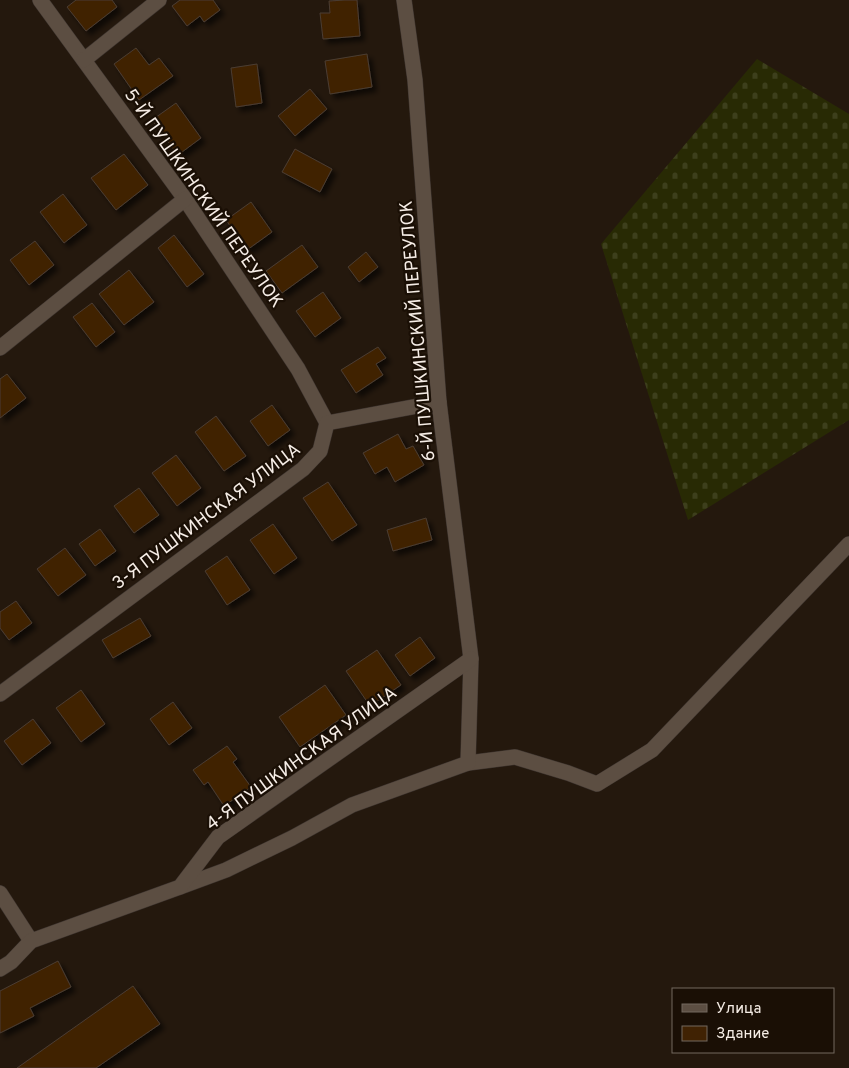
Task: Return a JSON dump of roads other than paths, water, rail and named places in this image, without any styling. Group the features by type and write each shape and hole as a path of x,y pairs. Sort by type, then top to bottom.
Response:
{"street":[{"name":"5-Й ПУШКИНСКИЙ ПЕРЕУЛОК","path":"40,0 185,199 298,369 327,423"},
{"path":"84,60 159,0"},
{"name":"6-Й ПУШКИНСКИЙ ПЕРЕУЛОК","path":"404,0 415,80 439,402 471,659 468,763"},
{"path":"0,348 185,199"},
{"path":"327,423 439,402"},
{"name":"3-Я ПУШКИНСКАЯ УЛИЦА","path":"0,694 303,468 320,450 327,423"},
{"path":"0,969 11,962 31,941 226,870 292,838 352,805 468,763 515,757 597,784 652,750 849,544"},
{"name":"4-Я ПУШКИНСКАЯ УЛИЦА","path":"180,887 218,837 471,659"},
{"path":"0,893 31,941"}]}
